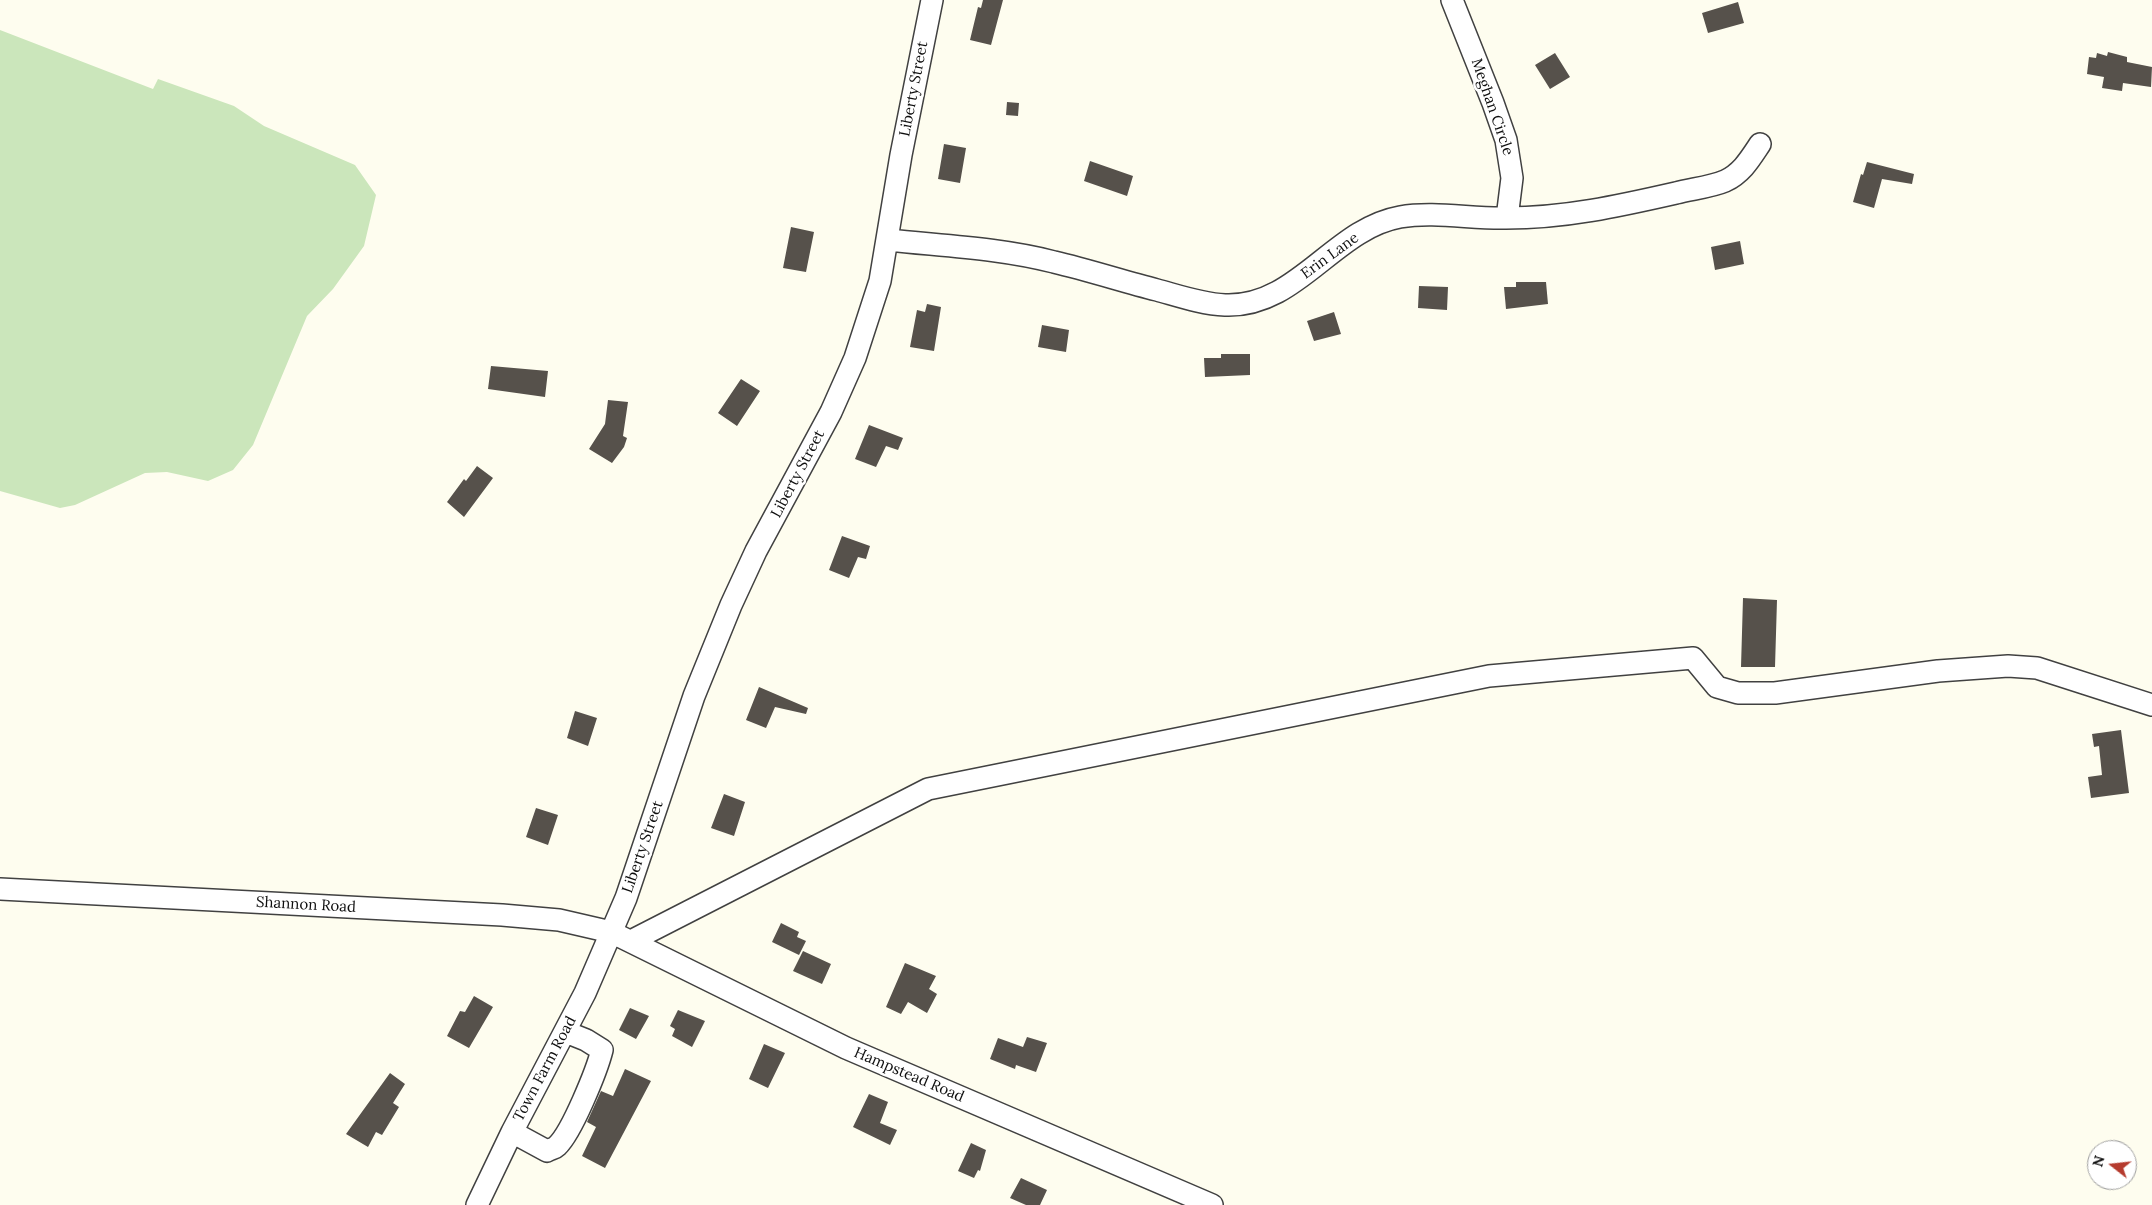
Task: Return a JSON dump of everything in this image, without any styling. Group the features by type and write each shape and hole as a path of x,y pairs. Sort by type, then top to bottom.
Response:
{"street":[{"name":"Liberty Street","path":"611,932 634,879 694,696 727,614 756,551 831,412 855,358 878,288 888,240 901,155 932,0"},
{"name":"Meghan Circle","path":"1452,0 1494,103 1506,140 1512,178 1508,218"},
{"name":"Erin Lane","path":"888,240 1014,254 1052,261 1185,298 1226,305 1263,299 1280,291 1310,271 1325,257 1380,223 1399,217 1552,217 1610,208 1725,181 1745,167 1760,144"},
{"path":"631,941 928,789 1489,676 1693,658 1717,687 1738,693 1775,693 1938,671 2008,666 2037,668 2152,705"},
{"name":"Shannon Road","path":"0,889 512,915 559,920 611,932"},
{"name":"Hampstead Road","path":"611,932 846,1048 1212,1205"},
{"name":"Town Farm Road","path":"477,1205 512,1132 566,1032 611,932"},
{"path":"512,1132 546,1151 556,1148 563,1138 593,1079 602,1050 586,1040 566,1032"}],"green space":[{"path":"0,30 153,89 158,79 234,106 264,126 355,165 376,195 364,246 333,289 307,316 253,445 233,470 208,481 167,472 145,473 75,505 60,508 0,491"}],"building":[{"path":"983,0 1003,0 991,45 970,40 978,7 981,8"},
{"path":"1738,2 1744,23 1708,33 1702,13"},
{"path":"2108,52 2127,57 2127,62 2152,67 2151,87 2123,83 2122,91 2102,88 2104,77 2087,74 2089,57 2096,58 2097,53 2107,56"},
{"path":"1555,53 1570,77 1550,89 1535,65"},
{"path":"1007,102 1019,103 1018,116 1006,115"},
{"path":"944,144 966,148 960,183 938,179"},
{"path":"1090,161 1133,176 1127,196 1084,181"},
{"path":"1867,162 1914,174 1912,184 1882,179 1874,208 1853,202 1861,174 1863,175"},
{"path":"791,227 814,232 806,272 783,268"},
{"path":"1740,241 1744,264 1715,270 1711,247"},
{"path":"1516,282 1546,282 1548,304 1506,309 1504,287 1516,287"},
{"path":"1419,286 1448,287 1447,310 1418,308"},
{"path":"927,304 941,307 934,351 910,347 917,310 925,312"},
{"path":"1334,312 1341,334 1314,341 1307,321"},
{"path":"1042,325 1069,330 1066,352 1038,347"},
{"path":"1221,354 1250,354 1250,375 1205,377 1204,358 1221,358"},
{"path":"491,366 548,371 545,397 488,389"},
{"path":"741,379 760,391 737,426 718,413"},
{"path":"608,400 628,402 623,436 627,438 624,447 612,463 589,449 605,424"},
{"path":"869,425 903,438 898,450 886,446 876,467 855,459"},
{"path":"477,466 493,478 464,517 447,502 464,479 466,481"},
{"path":"842,536 870,546 866,559 858,557 849,578 829,570"},
{"path":"1743,598 1777,600 1775,667 1741,667"},
{"path":"759,687 808,708 806,714 775,707 766,728 746,720"},
{"path":"575,711 597,718 588,746 567,738"},
{"path":"2121,730 2129,793 2091,798 2088,777 2102,775 2099,746 2094,747 2092,734"},
{"path":"724,794 745,802 734,836 711,828"},
{"path":"536,808 558,815 548,845 526,837"},
{"path":"781,923 799,932 797,937 806,941 799,955 772,942"},
{"path":"803,951 831,964 822,984 793,971"},
{"path":"905,963 936,976 929,989 937,994 927,1013 908,1002 901,1014 886,1007"},
{"path":"474,996 493,1007 469,1048 447,1036 460,1011 465,1012"},
{"path":"630,1008 649,1016 636,1039 619,1030"},
{"path":"678,1010 705,1021 692,1047 672,1036 675,1029 670,1026"},
{"path":"1027,1037 1047,1043 1036,1072 1016,1065 1015,1069 990,1059 998,1038 1023,1047"},
{"path":"764,1044 785,1053 768,1088 749,1079"},
{"path":"625,1069 651,1081 605,1168 582,1156 596,1127 587,1122 601,1091 613,1096"},
{"path":"390,1073 405,1084 393,1103 399,1107 382,1135 376,1132 368,1147 346,1134"},
{"path":"869,1094 888,1102 880,1123 897,1130 890,1145 853,1127"},
{"path":"971,1143 986,1150 980,1171 978,1170 974,1178 958,1171"},
{"path":"1021,1178 1047,1190 1040,1205 1026,1205 1010,1198"}]}
